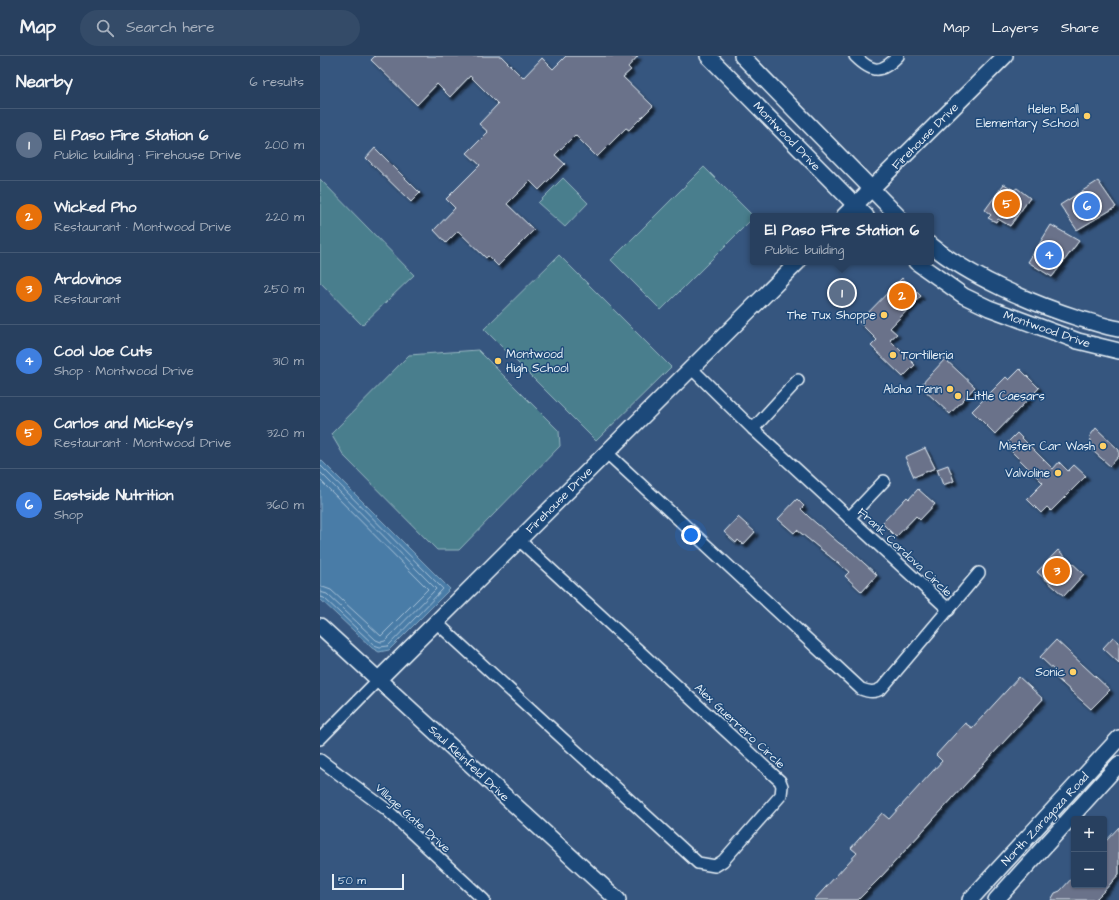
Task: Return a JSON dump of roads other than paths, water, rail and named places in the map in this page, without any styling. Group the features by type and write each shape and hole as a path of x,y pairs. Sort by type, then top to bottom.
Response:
{"main road":[{"name":"Montwood Drive","path":"742,56 895,213"},
{"name":"Firehouse Drive","path":"850,211 1005,56"},
{"name":"Montwood Drive","path":"716,58 850,211"},
{"name":"Montwood Drive","path":"934,247 961,265 1014,294 1054,310 1119,329"},
{"name":"Firehouse Drive","path":"378,680 795,265"},
{"name":"Montwood Drive","path":"920,265 964,296 989,308 1095,346 1119,351"},
{"path":"1095,346 1102,325"},
{"name":"Saul Kleinfeld Drive","path":"320,626 618,900"},
{"name":"North Zaragoza Road","path":"970,900 1119,738"},
{"name":"North Zaragoza Road","path":"996,900 1119,764"},
{"path":"1016,877 1014,865 1040,834 1043,821"},
{"path":"986,900 997,884 996,871"}],"street":[{"path":"855,56 868,67 875,70 888,66 898,56"},
{"name":"Frank Cordova Circle","path":"607,453 861,689 874,692 882,688 949,610 753,430 692,368"},
{"path":"753,430 798,380"},
{"path":"849,518 884,482"},
{"name":"Alex Guerrero Circle","path":"436,622 698,863 715,866 723,861 781,795 782,786 780,781 519,540"},
{"path":"949,610 979,573"},
{"name":"Firehouse Drive","path":"320,739 378,680"},
{"name":"Village Gate Drive","path":"320,760 386,809 484,900"}],"water":[{"path":"320,459 450,589 389,650 379,652 372,648 320,599"}],"place":[{"name":"Helen Ball Elementary School","path":"1087,116"},
{"name":"Carlos and Mickey's","path":"1007,204"},
{"name":"Eastside Nutrition","path":"1087,206"},
{"name":"Cool Joe Cuts","path":"1049,255"},
{"name":"El Paso Fire Station 6","path":"842,293"},
{"name":"Wicked Pho","path":"902,296"},
{"name":"The Tux Shoppe","path":"884,315"},
{"name":"Tortilleria","path":"893,355"},
{"name":"Montwood High School","path":"498,361"},
{"name":"Aloha Tann","path":"950,389"},
{"name":"Little Caesars","path":"958,396"},
{"name":"Mister Car Wash","path":"1103,446"},
{"name":"Valvoline","path":"1058,473"},
{"name":"Ardovinos","path":"1057,571"},
{"name":"Sonic","path":"1073,672"}]}
